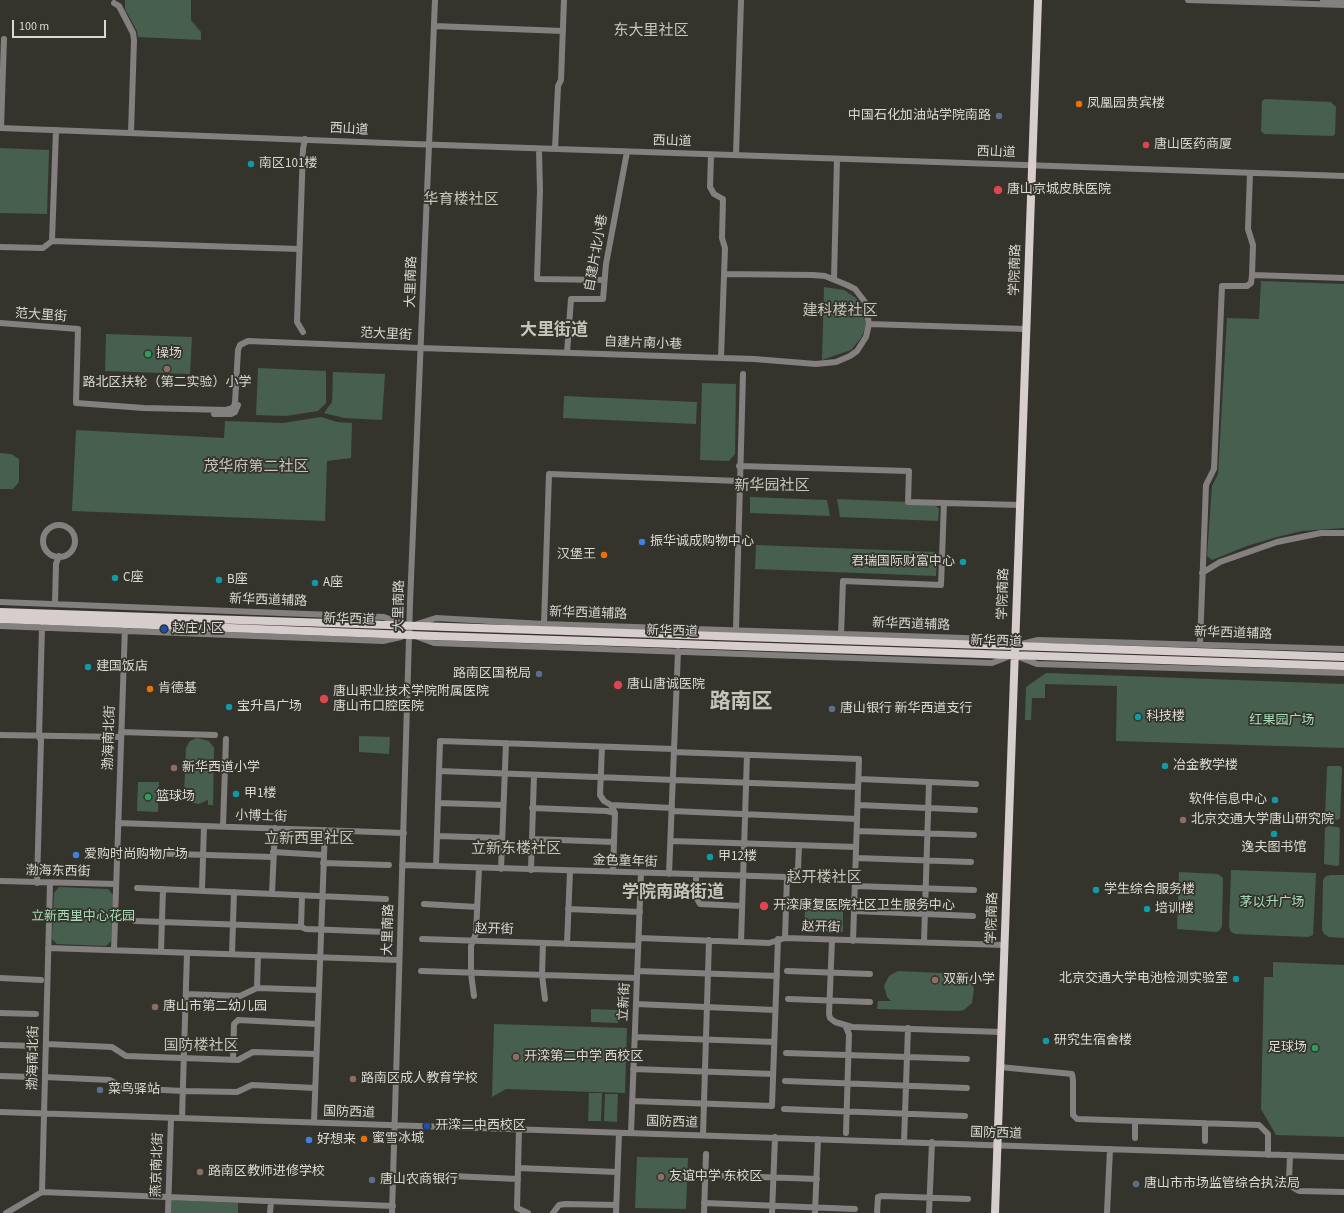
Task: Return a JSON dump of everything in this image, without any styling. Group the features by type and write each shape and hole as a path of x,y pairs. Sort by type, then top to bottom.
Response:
{"main road":[{"name":"学院南路","path":"995,1213 1038,0"},
{"name":"新华西道","path":"0,612 410,631 1014,655 1344,666"},
{"name":"新华西道","path":"0,619 125,627 841,637 1014,646 1344,657"}],"street":[{"name":"大里南路","path":"392,1213 402,865 420,348 435,0"},
{"path":"555,149 558,86 561,80 564,0"},
{"path":"736,156 742,0"},
{"path":"1188,0 1344,5"},
{"path":"1323,0 1344,1"},
{"path":"114,3 119,6 133,33 134,40 130,133"},
{"path":"434,26 563,31"},
{"path":"1,128 4,39"},
{"name":"西山道","path":"1,128 539,149 1344,176"},
{"path":"0,248 43,248 49,245 52,240 56,130"},
{"path":"303,332 297,322 303,149 306,139"},
{"path":"539,149 540,191 537,279 604,280"},
{"name":"自建片北小巷","path":"567,353 571,299 603,299 604,280 627,152"},
{"path":"711,155 710,187 714,194 723,199 722,238 725,248 721,358"},
{"path":"834,279 837,159"},
{"path":"1200,644 1206,485 1214,469 1222,286 1247,286 1251,283 1253,245 1248,229 1250,173"},
{"path":"52,240 299,249"},
{"path":"724,274 813,274 834,279 855,289 859,294 865,302 869,324 1026,329"},
{"path":"1252,275 1344,278"},
{"name":"范大里街","path":"0,324 78,329 76,403 144,408 226,410 233,408 235,403 238,350 244,342 420,348"},
{"name":"自建片南小巷","path":"420,348 721,358 816,364 836,362 857,351 866,337 869,324"},
{"path":"736,629 739,466 743,374"},
{"path":"739,466 909,471 908,502 1020,505"},
{"path":"544,624 549,474 739,481"},
{"path":"841,637 843,581 941,585 944,503"},
{"path":"55,604 56,564 59,556 70,552 76,544 74,534 67,527 53,527 43,536 42,541 45,550 52,555 59,556"},
{"path":"1202,573 1220,562 1277,542 1321,533 1344,533"},
{"name":"新华西道辅路","path":"0,602 384,616 434,643 992,663 1014,655"},
{"name":"新华西道辅路","path":"410,631 436,618 544,624 736,629 841,637"},
{"path":"0,626 125,627"},
{"path":"37,883 41,740 39,737 42,627"},
{"name":"渤海南北街","path":"114,949 125,627"},
{"name":"新华西道辅路","path":"1014,646 1038,640 1344,649"},
{"path":"669,874 678,651"},
{"path":"1014,655 1037,664 1344,673"},
{"path":"0,736 215,735"},
{"path":"223,826 226,739"},
{"path":"436,866 440,740 859,759 853,940"},
{"path":"501,868 506,743"},
{"path":"602,747 600,795 604,801 611,805 745,814 857,819"},
{"path":"741,942 747,755"},
{"path":"439,771 858,787"},
{"path":"531,870 534,775"},
{"path":"859,779 976,784"},
{"path":"924,942 930,782"},
{"path":"438,803 504,805"},
{"path":"611,805 615,813 613,872"},
{"path":"858,805 974,810"},
{"path":"532,808 607,811 615,813"},
{"name":"小博士街","path":"118,823 404,833"},
{"path":"202,890 204,826"},
{"path":"272,893 275,828"},
{"path":"314,1122 320,930 325,830"},
{"path":"857,831 974,835"},
{"path":"437,836 502,838"},
{"path":"532,839 614,842"},
{"path":"670,841 856,847"},
{"path":"785,938 787,878 798,869 799,845"},
{"path":"143,853 203,855 323,855"},
{"path":"856,858 971,862"},
{"path":"323,862 389,865"},
{"name":"金色童年街","path":"402,865 787,878"},
{"path":"474,996 471,973 471,946 476,933 479,868"},
{"path":"567,944 570,871"},
{"name":"立新街","path":"631,1133 641,873"},
{"path":"696,875 696,897 700,904 742,906"},
{"name":"渤海东西街","path":"0,881 116,884"},
{"name":"渤海南北街","path":"42,1192 50,883"},
{"path":"855,886 974,890"},
{"path":"137,888 386,899"},
{"path":"161,951 163,889"},
{"path":"232,954 234,892"},
{"path":"301,927 302,896"},
{"path":"424,904 477,907"},
{"path":"568,909 640,912"},
{"path":"854,911 973,916"},
{"path":"135,921 301,927 320,930 384,932"},
{"name":"赵开街","path":"639,938 768,943 785,938 1004,945"},
{"name":"赵开街","path":"422,939 638,946"},
{"path":"703,1135 709,940"},
{"path":"632,1101 772,1106 778,940"},
{"path":"832,940 830,1018 835,1022 845,1025 1001,1032"},
{"path":"543,943 542,975 545,999"},
{"path":"48,948 114,949 399,960"},
{"path":"182,1118 187,953"},
{"path":"257,988 258,955"},
{"path":"421,971 542,975 708,974 777,976"},
{"path":"787,971 870,974"},
{"path":"0,978 41,980"},
{"path":"186,994 240,996 257,988 318,990"},
{"path":"788,999 870,1002"},
{"path":"636,1004 775,1010"},
{"path":"0,1013 36,1014"},
{"path":"233,1060 234,1024 238,1020 317,1024"},
{"path":"845,1025 849,1034 846,1133"},
{"path":"904,1142 908,1028"},
{"path":"635,1037 774,1042"},
{"path":"46,1044 112,1047 126,1056 233,1060 238,1060 253,1052 316,1054"},
{"path":"0,1045 33,1046"},
{"path":"786,1053 967,1059"},
{"path":"1000,1067 1072,1074 1073,1115 1077,1119 1259,1125 1268,1134 1268,1155"},
{"path":"633,1070 773,1074"},
{"path":"0,1076 31,1077"},
{"path":"45,1077 110,1080 124,1088 183,1091 237,1092 252,1085 315,1088"},
{"path":"785,1081 967,1088"},
{"path":"784,1109 965,1116"},
{"name":"国防西道","path":"0,1112 932,1142 1344,1157"},
{"name":"燕京南北街","path":"168,1213 171,1118"},
{"path":"1135,1121 1135,1138"},
{"path":"1205,1123 1205,1141"},
{"path":"519,1129 518,1179 515,1210 528,1213"},
{"path":"616,1213 619,1133"},
{"path":"772,1213 775,1137"},
{"path":"815,1210 818,1139"},
{"path":"929,1213 932,1142"},
{"path":"1107,1213 1110,1149"},
{"path":"704,1213 706,1154"},
{"path":"1290,1155 1289,1181 1292,1188 1299,1191 1344,1192"},
{"path":"518,1168 617,1172"},
{"path":"430,1175 518,1179"},
{"path":"705,1175 816,1179"},
{"path":"6,1213 42,1192 393,1206"},
{"path":"877,1213 878,1198 882,1196 968,1199"},
{"path":"270,1213 271,1201"},
{"path":"704,1203 772,1206 815,1210 855,1208"},
{"path":"553,1213 559,1205 565,1204 616,1205"}],"green space":[{"path":"125,0 191,0 191,20 201,32 201,40 138,37 137,31 125,9"},
{"path":"1265,99 1331,102 1336,107 1335,134 1333,136 1264,134 1261,131 1262,101"},
{"path":"0,148 49,150 47,214 0,213"},
{"path":"1261,281 1344,284 1344,528 1302,531 1277,537 1247,546 1212,560 1207,556 1212,486 1218,474 1227,318 1259,319"},
{"path":"824,287 844,290 856,298 865,315 866,326 861,338 851,350 822,360"},
{"name":"操场","path":"106,334 192,337 190,374 105,371"},
{"path":"258,368 326,371 326,403 318,411 286,416 256,415"},
{"path":"333,372 385,374 382,420 344,418 324,413 332,402"},
{"path":"702,383 736,384 735,454 729,461 700,460"},
{"path":"564,396 697,402 696,424 563,418"},
{"path":"321,417 337,422 352,423 351,458 327,461 325,521 72,511 76,430 224,438 225,421 283,423"},
{"path":"0,453 11,454 19,459 19,482 13,489 0,489"},
{"path":"750,497 827,500 830,516 750,513"},
{"path":"837,499 933,503 939,509 938,521 840,517"},
{"path":"756,545 937,552 936,576 755,569"},
{"name":"红果园广场","path":"1046,673 1344,684 1344,748 1116,741 1117,686 1045,684 1045,698 1032,698 1031,720 1025,720 1026,687"},
{"path":"359,736 390,737 389,754 359,752"},
{"path":"197,738 209,741 214,748 213,805 208,805 208,800 199,804 193,803 184,793 186,748 190,741"},
{"path":"1340,766 1342,768 1340,818 1338,820 1325,818 1327,767"},
{"name":"篮球场","path":"138,782 159,782 158,812 137,811"},
{"path":"1328,826 1338,827 1340,829 1339,865 1337,866 1324,864 1325,828"},
{"name":"茅以升广场","path":"1231,870 1316,873 1313,935 1308,937 1235,934 1231,932 1229,927"},
{"path":"1179,872 1218,874 1223,878 1222,926 1220,930 1217,932 1177,929"},
{"path":"1344,875 1344,938 1329,937 1324,934 1322,929 1323,880 1326,876"},
{"name":"立新西里中心花园","path":"59,887 108,889 113,895 111,941 106,946 57,944 52,939 54,893"},
{"path":"805,909 843,910 843,932 804,930"},
{"path":"1273,962 1344,965 1344,1137 1276,1135 1261,1109 1264,977 1273,977"},
{"path":"898,971 963,974 972,983 974,989 972,1003 964,1010 958,1011 877,1009 878,1001 891,1001 887,997 884,986 889,976"},
{"path":"591,1009 619,1010 618,1023 591,1022"},
{"path":"494,1024 627,1028 625,1093 506,1089 492,1097"},
{"path":"589,1093 602,1093 601,1121 588,1121"},
{"path":"605,1094 618,1094 617,1122 604,1121"},
{"path":"637,1157 688,1158 686,1209 635,1208"},
{"path":"171,1200 238,1203 238,1213 171,1213"}],"place":[{"name":"凤凰园贵宾楼","path":"1079,104"},
{"name":"中国石化加油站学院南路","path":"999,116"},
{"name":"唐山医药商厦","path":"1146,145"},
{"name":"南区101楼","path":"251,164"},
{"name":"唐山京城皮肤医院","path":"998,190"},
{"name":"操场","path":"148,354"},
{"name":"路北区扶轮（第二实验）小学","path":"167,369"},
{"name":"振华诚成购物中心","path":"642,542"},
{"name":"汉堡王","path":"604,555"},
{"name":"君瑞国际财富中心","path":"963,562"},
{"name":"C座","path":"115,578"},
{"name":"B座","path":"219,580"},
{"name":"A座","path":"315,583"},
{"name":"赵庄小区","path":"164,629"},
{"name":"建国饭店","path":"88,667"},
{"name":"路南区国税局","path":"539,674"},
{"name":"唐山唐诚医院","path":"618,685"},
{"name":"肯德基","path":"150,689"},
{"name":"唐山职业技术学院附属医院 唐山市口腔医院","path":"324,699"},
{"name":"宝升昌广场","path":"229,707"},
{"name":"唐山银行 新华西道支行","path":"832,709"},
{"name":"科技楼","path":"1138,717"},
{"name":"冶金教学楼","path":"1165,766"},
{"name":"新华西道小学","path":"174,768"},
{"name":"甲1楼","path":"236,794"},
{"name":"篮球场","path":"148,797"},
{"name":"软件信息中心","path":"1275,800"},
{"name":"北京交通大学唐山研究院","path":"1183,820"},
{"name":"逸夫图书馆","path":"1274,834"},
{"name":"爱购时尚购物广场","path":"76,855"},
{"name":"甲12楼","path":"710,857"},
{"name":"学生综合服务楼","path":"1096,890"},
{"name":"开滦康复医院社区卫生服务中心","path":"764,906"},
{"name":"培训楼","path":"1147,909"},
{"name":"北京交通大学电池检测实验室","path":"1236,979"},
{"name":"双新小学","path":"935,980"},
{"name":"唐山市第二幼儿园","path":"155,1007"},
{"name":"研究生宿舍楼","path":"1046,1041"},
{"name":"足球场","path":"1315,1048"},
{"name":"开滦第二中学 西校区","path":"516,1057"},
{"name":"路南区成人教育学校","path":"353,1079"},
{"name":"菜鸟驿站","path":"100,1090"},
{"name":"开滦二中西校区","path":"427,1126"},
{"name":"蜜雪冰城","path":"364,1139"},
{"name":"好想来","path":"309,1140"},
{"name":"路南区教师进修学校","path":"200,1172"},
{"name":"友谊中学 东校区","path":"661,1177"},
{"name":"唐山农商银行","path":"372,1180"},
{"name":"唐山市市场监管综合执法局","path":"1136,1184"}],"district":[{"name":"东大里社区","path":"651,32"},
{"name":"华育楼社区","path":"461,201"},
{"name":"建科楼社区","path":"840,312"},
{"name":"大里街道","path":"554,331"},
{"name":"茂华府第二社区","path":"256,468"},
{"name":"新华园社区","path":"772,487"},
{"name":"路南区","path":"741,703"},
{"name":"立新西里社区","path":"309,840"},
{"name":"立新东楼社区","path":"516,850"},
{"name":"赵开楼社区","path":"824,879"},
{"name":"学院南路街道","path":"673,893"},
{"name":"国防楼社区","path":"201,1047"}]}
